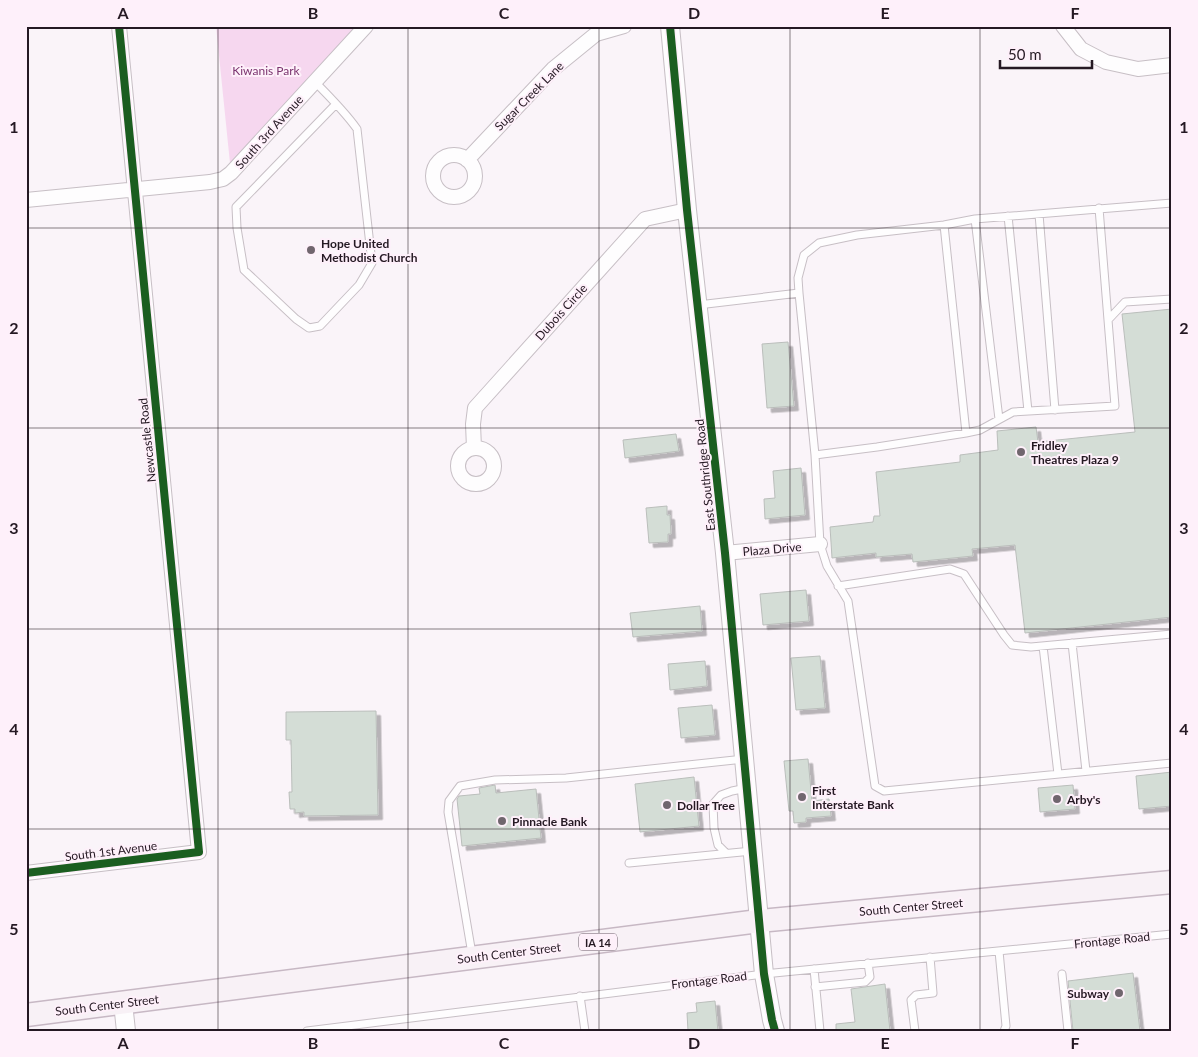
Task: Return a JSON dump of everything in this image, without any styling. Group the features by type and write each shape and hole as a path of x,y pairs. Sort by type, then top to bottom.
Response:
{"main road":[{"name":"South Center Street","path":"26,1015 759,921 1172,882"}],"street":[{"name":"Newcastle Road","path":"118,26 199,852"},
{"name":"South 3rd Avenue","path":"26,200 210,182 223,179 231,173 366,26"},
{"name":"Sugar Creek Lane","path":"467,160 553,70 596,34 624,26"},
{"name":"East Southridge Road","path":"670,26 687,210 725,553 764,974 775,1031"},
{"path":"1063,26 1081,48 1106,62 1138,69 1172,65"},
{"name":"Dubois Circle","path":"474,448 473,424 475,408 645,219 687,210"},
{"name":"Plaza Drive","path":"725,553 820,544"},
{"name":"South 1st Avenue","path":"26,873 199,852"},
{"path":"123,1002 126,1031"}],"lane":[{"path":"314,82 336,104 357,129 372,263 359,286 320,326 309,328 296,319 244,270 237,228 236,207 336,104"},
{"path":"1172,202 975,219 944,226 857,235 819,242 804,255 798,278 798,294 815,455 820,544 826,566 848,601 875,786 884,791 1172,763"},
{"path":"815,455 980,430 1013,412 1115,406 1099,208"},
{"path":"1039,214 1055,410"},
{"path":"1008,216 1028,411"},
{"path":"975,219 1000,419"},
{"path":"944,226 966,433"},
{"path":"698,305 798,294"},
{"path":"1108,320 1125,302 1172,299"},
{"path":"838,586 950,569 964,574 1012,645 1043,646 1172,634"},
{"path":"1072,643 1086,771"},
{"path":"1043,646 1058,774"},
{"path":"473,958 448,812 449,802 460,786 495,780 566,778 744,758"},
{"path":"726,853 718,845 714,828 713,804 720,795 747,788"},
{"path":"629,863 752,851"},
{"name":"Frontage Road","path":"307,1031 764,974 1172,934"},
{"path":"999,950 1006,1026 1004,1031"},
{"path":"915,1031 912,1000 916,995 933,993 930,957"},
{"path":"816,987 871,983 868,963"},
{"path":"814,969 820,1031"},
{"path":"1062,974 1068,1031"},
{"path":"580,996 585,1031"}],"green space":[{"name":"Kiwanis Park","path":"216,26 366,26 231,173"}],"building":[{"path":"1172,309 1172,617 1025,633 1015,545 972,549 973,556 913,562 912,554 876,557 876,553 832,558 830,527 873,522 874,516 880,516 876,472 960,462 960,455 998,450 997,431 1036,427 1038,442 1135,432 1122,314"},
{"path":"788,342 794,406 767,408 762,344"},
{"path":"676,434 679,451 625,458 623,440"},
{"path":"801,468 805,515 765,519 764,499 775,498 773,471"},
{"path":"667,506 667,515 670,515 671,534 668,534 668,542 649,543 646,508"},
{"path":"806,590 809,621 763,625 760,594"},
{"path":"700,606 702,631 633,637 630,613"},
{"path":"820,656 825,708 796,710 791,658"},
{"path":"705,661 707,686 670,690 668,664"},
{"path":"712,705 715,735 681,738 678,708"},
{"path":"376,711 378,815 304,816 304,812 295,813 295,809 290,809 289,792 292,792 291,740 286,740 286,712"},
{"path":"808,759 812,801 829,799 831,816 806,818 806,822 794,823 793,811 789,811 784,761"},
{"path":"1172,772 1172,806 1139,809 1136,776"},
{"name":"Dollar Tree","path":"694,777 699,826 640,832 635,784"},
{"path":"495,785 496,793 536,789 541,838 462,846 457,799 459,796 480,794 479,788"},
{"name":"Arby's","path":"1073,785 1075,809 1040,812 1038,788"},
{"path":"1133,973 1140,1031 1073,1031 1068,981"},
{"path":"885,984 890,1031 836,1031 836,1024 855,1022 851,989"},
{"path":"715,1001 718,1031 688,1031 687,1013 697,1012 696,1003"}],"cycle path":[{"path":"26,873 199,852 119,26"},
{"path":"670,26 687,210 725,553 764,974 775,1031"}],"place":[{"name":"Hope United Methodist Church","path":"311,250"},
{"name":"Fridley Theatres Plaza 9","path":"1021,452"},
{"name":"First Interstate Bank","path":"802,797"},
{"name":"Arby's","path":"1057,799"},
{"name":"Dollar Tree","path":"667,805"},
{"name":"Pinnacle Bank","path":"502,821"},
{"name":"Subway","path":"1119,993"}]}
